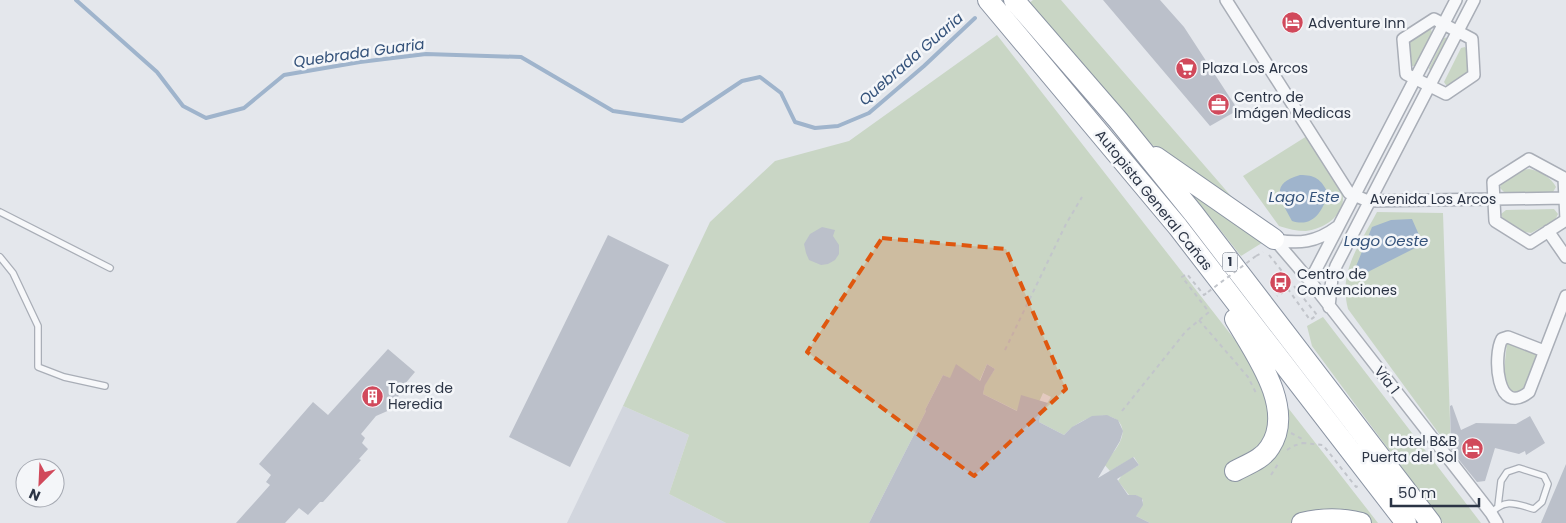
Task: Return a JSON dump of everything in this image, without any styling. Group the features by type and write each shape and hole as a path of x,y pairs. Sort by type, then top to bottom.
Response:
{"highway":[{"name":"Autopista General Cañas","path":"988,0 1008,21 1178,227 1406,523"},
{"name":"Autopista General Cañas","path":"1014,0 1139,146 1430,523"},
{"path":"1008,21 1221,295 1262,366 1278,404 1275,437 1271,447 1262,456 1236,470"},
{"path":"1139,146 1274,238"},
{"path":"1302,523 1323,519 1361,523"}],"street":[{"name":"Avenida Los Arcos","path":"1226,0 1349,193 1368,201 1565,198"},
{"path":"1310,281 1356,196 1456,0"},
{"path":"1329,307 1332,278 1336,266 1368,201 1474,0"},
{"path":"1434,19 1458,31 1472,39 1474,75 1446,94 1406,74 1403,38 1434,19"},
{"path":"1529,159 1564,178 1565,198 1566,220 1530,243 1495,221 1493,182 1529,159"},
{"path":"1274,238 1288,242 1302,242 1322,236 1340,224"},
{"path":"1548,231 1566,257"},
{"name":"Vía 1","path":"1274,238 1495,514"},
{"path":"1544,351 1508,337 1502,339 1499,346 1499,381 1501,388 1511,398 1524,396 1529,392 1566,296"}],"lane":[{"path":"0,212 110,268"},
{"path":"0,257 13,273 38,326 38,367 64,377 105,386"},
{"path":"1519,468 1544,476 1548,484 1542,502 1534,509 1512,502 1495,514 1501,481 1507,472 1519,468"}],"path":[{"path":"1005,350 1066,224 1082,197"},
{"path":"1122,411 1186,331 1209,312 1182,277 1187,274 1204,295 1265,250 1317,315 1310,320 1288,289 1263,306"},
{"path":"1283,455 1288,448 1304,444"},
{"path":"1271,475 1279,462"}],"highlighted area":[{"path":"882,238 1006,249 1066,389 974,476 807,352"}],"shaded area":[{"path":"623,406 689,435 669,494 726,523 567,523"}],"green space":[{"path":"1033,0 1061,0 1250,218 1172,161 1139,134 1028,4"},
{"path":"1427,29 1431,29 1432,33 1415,66 1412,66 1409,64 1409,41"},
{"path":"997,35 1378,523 1150,523 1132,514 1141,507 1143,500 1136,495 1129,495 1118,481 1122,475 1139,465 1134,457 1110,471 1103,463 1117,448 1122,435 1121,425 1115,419 1105,416 1092,417 1078,424 1064,435 1039,422 1041,413 1051,397 1043,393 1032,418 983,394 985,384 995,369 987,364 975,391 943,375 869,523 726,523 669,494 689,435 623,406 710,222 775,161 849,141"},
{"path":"1450,37 1431,74 1429,68 1444,38"},
{"path":"1465,47 1468,51 1468,72 1464,77 1450,85 1446,85 1444,82 1461,48"},
{"path":"1307,136 1334,175 1342,191 1342,204 1336,216 1320,228 1306,231 1292,230 1279,226 1243,176"},
{"path":"1529,169 1548,178 1556,187 1553,192 1505,193 1500,188 1501,184 1523,170"},
{"path":"1179,178 1265,241 1241,256"},
{"path":"1554,209 1558,214 1555,220 1531,233 1525,232 1503,219 1501,214 1506,210"},
{"path":"1377,212 1443,213 1451,450 1348,309 1346,282 1348,270 1352,258"},
{"path":"1323,317 1481,523 1443,523 1312,346 1307,326"},
{"path":"1507,343 1539,355 1524,390 1518,393 1507,389 1503,379"}],"water":[{"name":"Lago Este","path":"1300,175 1317,179 1323,184 1328,193 1320,212 1311,220 1299,223 1292,221 1281,200 1280,193 1284,183"},
{"name":"Lago Oeste","path":"1412,219 1423,244 1350,281 1372,227 1391,220"}],"building":[{"name":"Plaza Los Arcos","path":"1103,0 1160,0 1184,27 1238,110 1210,126"},
{"path":"822,227 835,230 833,236 839,245 839,254 835,260 821,265 809,260 804,244 810,234"},
{"path":"608,235 669,265 570,467 509,437"},
{"path":"388,349 415,372 404,385 392,409 376,416 361,434 365,438 362,443 368,449 359,459 361,460 323,502 320,502 308,515 299,508 285,523 236,523 270,485 266,482 271,475 259,464 313,402 328,415"},
{"path":"956,364 980,381 987,364 995,369 985,385 983,394 1017,411 1021,395 1048,403 1041,413 1039,422 1064,435 1072,427 1092,416 1107,415 1118,420 1123,431 1120,441 1098,478 1133,457 1139,465 1117,479 1128,495 1136,495 1142,498 1143,505 1136,516 1150,523 869,523 943,375 950,378"},
{"name":"Hotel B&B Puerta del Sol","path":"1452,405 1461,430 1476,423 1516,424 1530,416 1545,443 1526,455 1525,451 1519,454 1495,448 1485,481 1477,482 1451,450 1450,406"},
{"path":"1566,464 1566,523 1541,523"}],"waterway":[{"name":"Quebrada Guaria","path":"76,0 157,72 183,106 206,118 244,108 284,75 360,62 426,54 521,57 613,111 682,121 742,81 760,77 781,93 795,122 815,128 838,126 869,113 924,66 975,18"}],"place":[{"name":"Adventure Inn","path":"1292,23"},
{"name":"Plaza Los Arcos","path":"1186,68"},
{"name":"Centro de Imágen Medicas","path":"1218,105"},
{"name":"Centro de Convenciones","path":"1281,282"},
{"name":"Torres de Heredia","path":"372,396"},
{"name":"Hotel B&B Puerta del Sol","path":"1473,449"}]}
